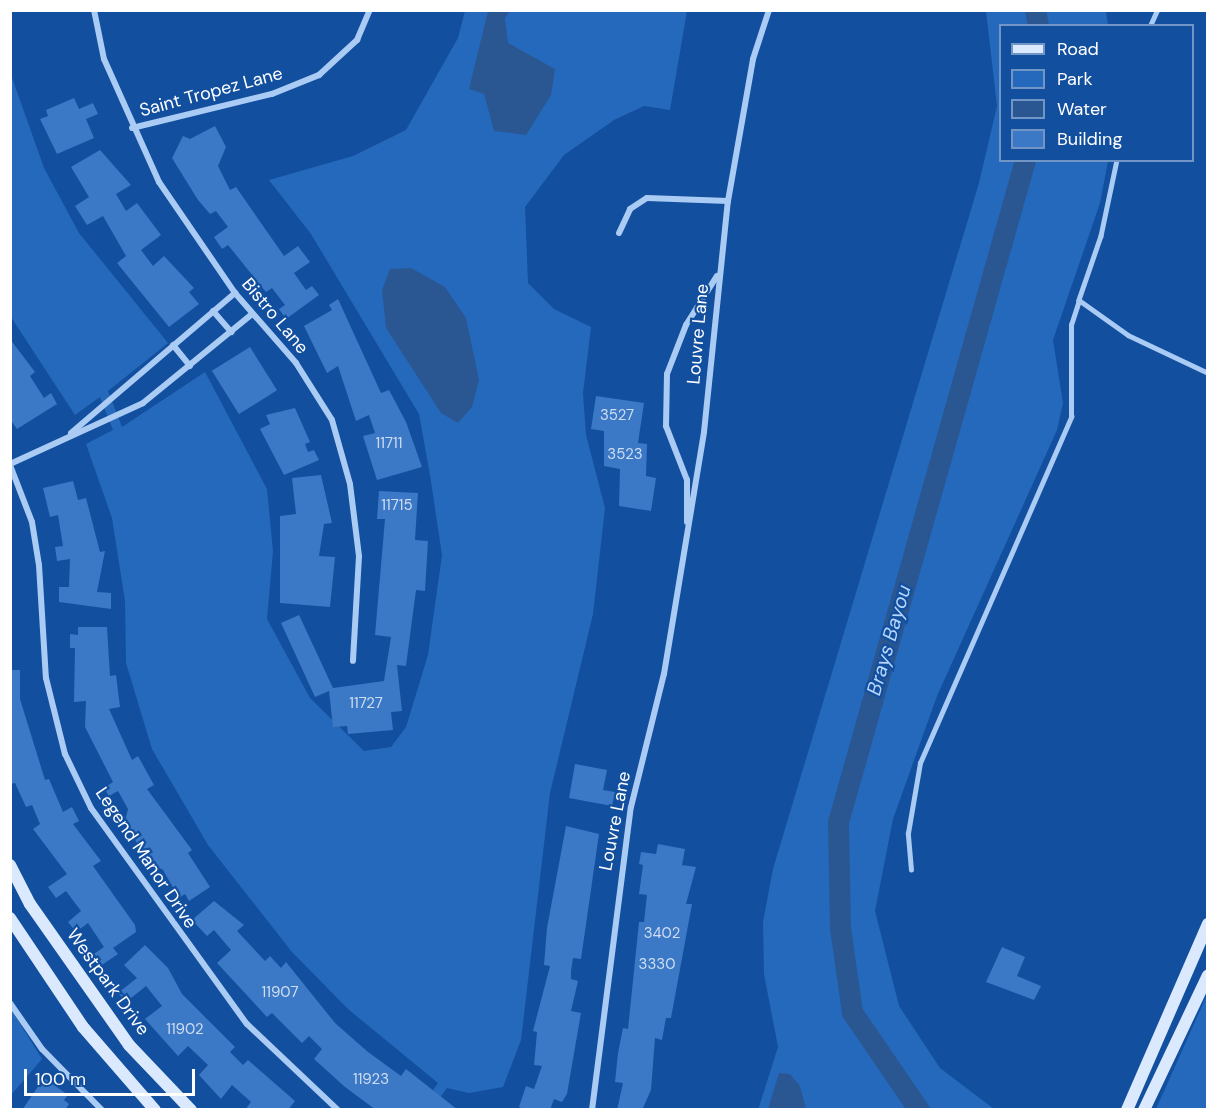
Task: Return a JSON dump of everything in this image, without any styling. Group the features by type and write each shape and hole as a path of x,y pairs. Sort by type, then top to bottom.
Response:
{"main road":[{"name":"Westpark Drive","path":"10,865 30,904 129,1045 191,1110"},
{"path":"10,918 83,1028 155,1110"},
{"path":"1127,1110 1208,924"},
{"path":"1144,1110 1208,975"}],"street":[{"name":"Bistro Lane","path":"94,10 104,59 132,128 159,182 251,315 296,363 332,420 350,484 359,556 353,661"},
{"name":"Saint Tropez Lane","path":"132,128 272,94 319,75 357,40 370,10"},
{"name":"Louvre Lane","path":"592,1110 631,807 664,674 688,540 728,201 753,59 769,10"},
{"path":"619,232 630,209 646,198 728,201"},
{"name":"Louvre Lane","path":"688,540 687,480 666,426 667,374 686,325 719,273"},
{"path":"66,438 235,293"},
{"path":"213,311 231,332"},
{"path":"10,465 132,409 190,366 251,315"},
{"path":"173,345 190,366"},
{"name":"Legend Manor Drive","path":"10,465 38,554 46,615 46,678 65,754 91,808 247,1024 338,1110"},
{"path":"10,1003 42,1049 102,1110"}],"lane":[{"path":"1151,24 1157,10"},
{"path":"911,870 908,833 920,763 1071,417 1071,325 1101,236 1117,162"},
{"path":"1080,300 1119,330 1208,373"}],"green space":[{"path":"465,11 687,11 670,110 644,106 614,120 564,155 525,207 528,283 554,309 591,327 583,393 586,435 605,508 593,614 550,793 521,1040 503,1087 469,1093 447,1088 432,1109 420,1109 438,1083 348,1009 292,952 208,845 152,749 126,663 125,601 112,518 86,444 113,430 100,397 75,415 11,317 10,72 44,168 79,233 168,343 108,391 122,427 205,372 267,489 273,551 267,619 310,698 364,751 391,747 406,727 428,655 442,555 430,475 419,414 311,234 269,180 353,156 406,130 458,38"},
{"path":"986,11 1106,11 1108,24 999,24 999,162 1108,162 1100,203 1053,340 1063,403 1057,430 937,696 893,819 875,911 899,1006 940,1068 994,1109 758,1110 778,1047 764,974 763,922 773,869 979,183 997,106"},
{"path":"1207,995 1207,1109 1156,1109"},
{"path":"10,1009 42,1059 11,1095"}],"water":[{"path":"488,11 510,11 505,18 508,43 555,69 551,95 526,135 494,131 484,94 469,89"},
{"path":"411,268 445,287 466,318 479,380 472,407 458,423 441,413 386,328 382,290 390,269"},
{"path":"779,1073 790,1074 800,1086 806,1109 768,1109"}],"building":[{"path":"74,98 79,109 93,103 98,114 86,119 94,138 57,154 40,119 48,116 46,110"},
{"path":"215,126 226,147 218,166 230,190 236,187 284,256 298,246 310,262 294,273 306,290 312,286 319,295 286,319 279,309 285,305 272,288 266,292 228,245 222,249 214,237 228,227 216,211 210,214 198,200 172,158 183,136 190,139"},
{"path":"100,150 131,185 116,194 126,211 137,203 161,235 141,250 153,266 164,256 194,288 189,292 199,304 169,327 117,263 126,256 103,216 87,225 75,206 89,197 71,167"},
{"path":"338,299 381,393 389,390 406,422 422,467 377,480 363,436 375,433 369,415 356,421 338,366 327,373 304,326 332,310 329,305"},
{"path":"10,339 35,372 30,376 44,398 51,393 57,404 17,429 10,419"},
{"path":"250,347 277,390 239,414 212,371"},
{"path":"596,396 644,403 638,443 647,444 646,476 656,478 651,511 619,506 620,469 604,466 604,431 591,429"},
{"path":"295,408 310,442 305,444 308,452 314,450 319,460 284,475 260,429 270,424 266,415"},
{"path":"321,475 332,523 324,524 319,556 335,557 330,607 280,603 280,516 296,514 292,478"},
{"path":"73,481 78,500 86,498 100,552 105,551 97,592 111,593 111,609 59,602 59,587 69,587 70,559 57,561 55,547 63,546 58,515 50,517 43,488"},
{"path":"379,491 418,493 415,540 428,541 425,591 416,590 406,666 397,665 402,711 391,712 393,730 348,734 347,726 333,727 329,691 315,697 281,623 299,615 333,688 384,681 391,637 375,635 385,519 377,519"},
{"path":"78,627 107,627 110,676 116,675 120,707 109,709 132,760 138,756 154,785 147,789 192,850 188,853 210,887 189,901 185,894 179,898 163,870 146,860 125,821 128,809 118,791 109,796 104,788 113,782 85,727 86,701 74,702 75,648 70,648 70,634 78,635"},
{"path":"10,670 20,670 20,699 45,780 49,779 63,812 72,807 79,821 73,824 101,861 93,866 135,925 136,932 113,948 118,954 99,967 91,956 104,947 88,923 76,932 68,922 81,911 66,891 56,898 48,887 67,874 33,829 40,824 32,805 26,807 15,783 10,784"},
{"path":"575,764 607,770 603,790 615,792 612,806 569,798"},
{"path":"566,826 599,834 581,959 573,958 571,971 571,979 578,981 571,1011 581,1013 567,1094 562,1102 554,1099 550,1110 526,1110 519,1107 526,1086 534,1089 542,1066 534,1065 537,1032 533,1031 550,966 544,965 547,928"},
{"path":"658,844 685,849 682,865 696,867 686,904 692,904 671,1018 666,1018 662,1040 655,1038 651,1090 642,1110 617,1110 623,1083 615,1082 618,1053 623,1028 628,1029 639,922 644,922 647,895 639,894 643,865 639,864 641,852 656,854"},
{"path":"214,901 244,925 237,931 265,961 270,956 281,968 286,962 335,1023 368,1052 401,1076 406,1069 458,1110 376,1110 345,1087 314,1059 322,1049 309,1036 302,1043 272,1013 267,1017 217,963 231,950 214,930 207,936 192,920"},
{"path":"145,945 168,968 182,994 235,1047 230,1052 243,1065 248,1060 295,1101 288,1110 245,1110 251,1102 232,1085 221,1099 199,1075 208,1065 188,1046 178,1056 145,1019 162,1006 146,986 126,1002 118,993 137,978 124,965"},
{"path":"1002,947 1025,957 1017,976 1041,986 1034,1000 986,982"},
{"path":"44,1078 68,1095 64,1100 69,1104 65,1110 22,1110"}],"waterway":[{"name":"Brays Bayou","path":"1035,10 1038,24"},
{"name":"Brays Bayou","path":"919,1110 852,1012 840,928 838,822 1024,162"}]}
